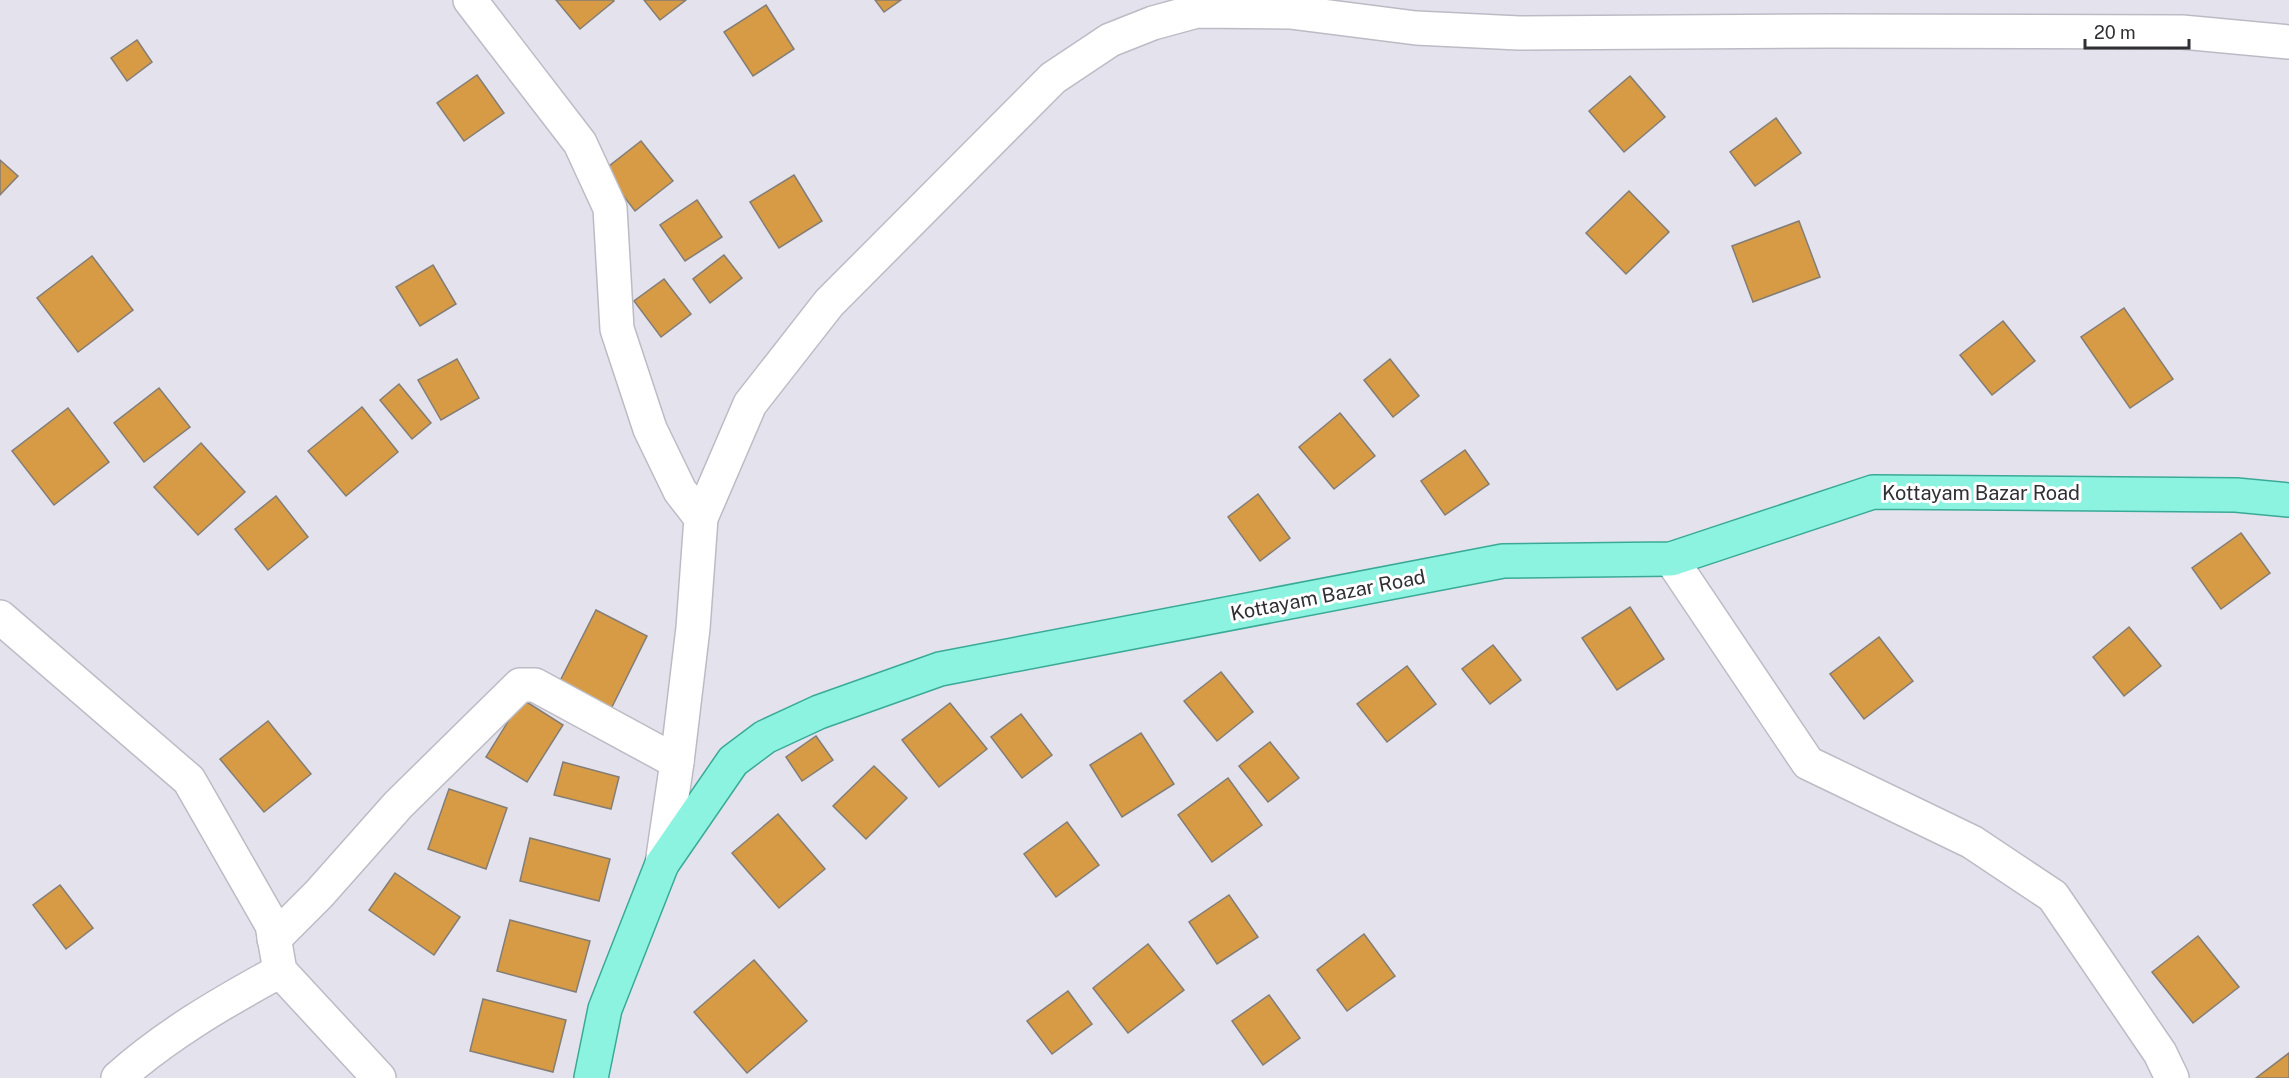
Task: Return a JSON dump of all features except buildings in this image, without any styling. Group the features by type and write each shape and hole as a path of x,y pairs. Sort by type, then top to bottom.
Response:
{"main road":[{"name":"Kottayam Bazar Road","path":"591,1078 605,1009 662,864 733,761 765,738 819,712 940,669 1503,561 1671,559 1873,492 2236,495 2289,500"}],"street":[{"path":"470,0 580,143 610,208 617,329 650,429 680,491 701,518"},
{"path":"662,864 693,628 701,518 750,404 829,303 1053,78 1110,40 1153,23 1197,11 1290,12 1416,28 1519,33 2182,32 2289,42"},
{"path":"1671,559 1808,763 1972,842 2053,896 2160,1053 2172,1078"},
{"path":"0,617 189,780 272,925 280,971 380,1078"},
{"path":"274,939 319,894 398,805 520,685 535,685 677,762"},
{"path":"118,1078 137,1061 222,1003 280,971"}]}
